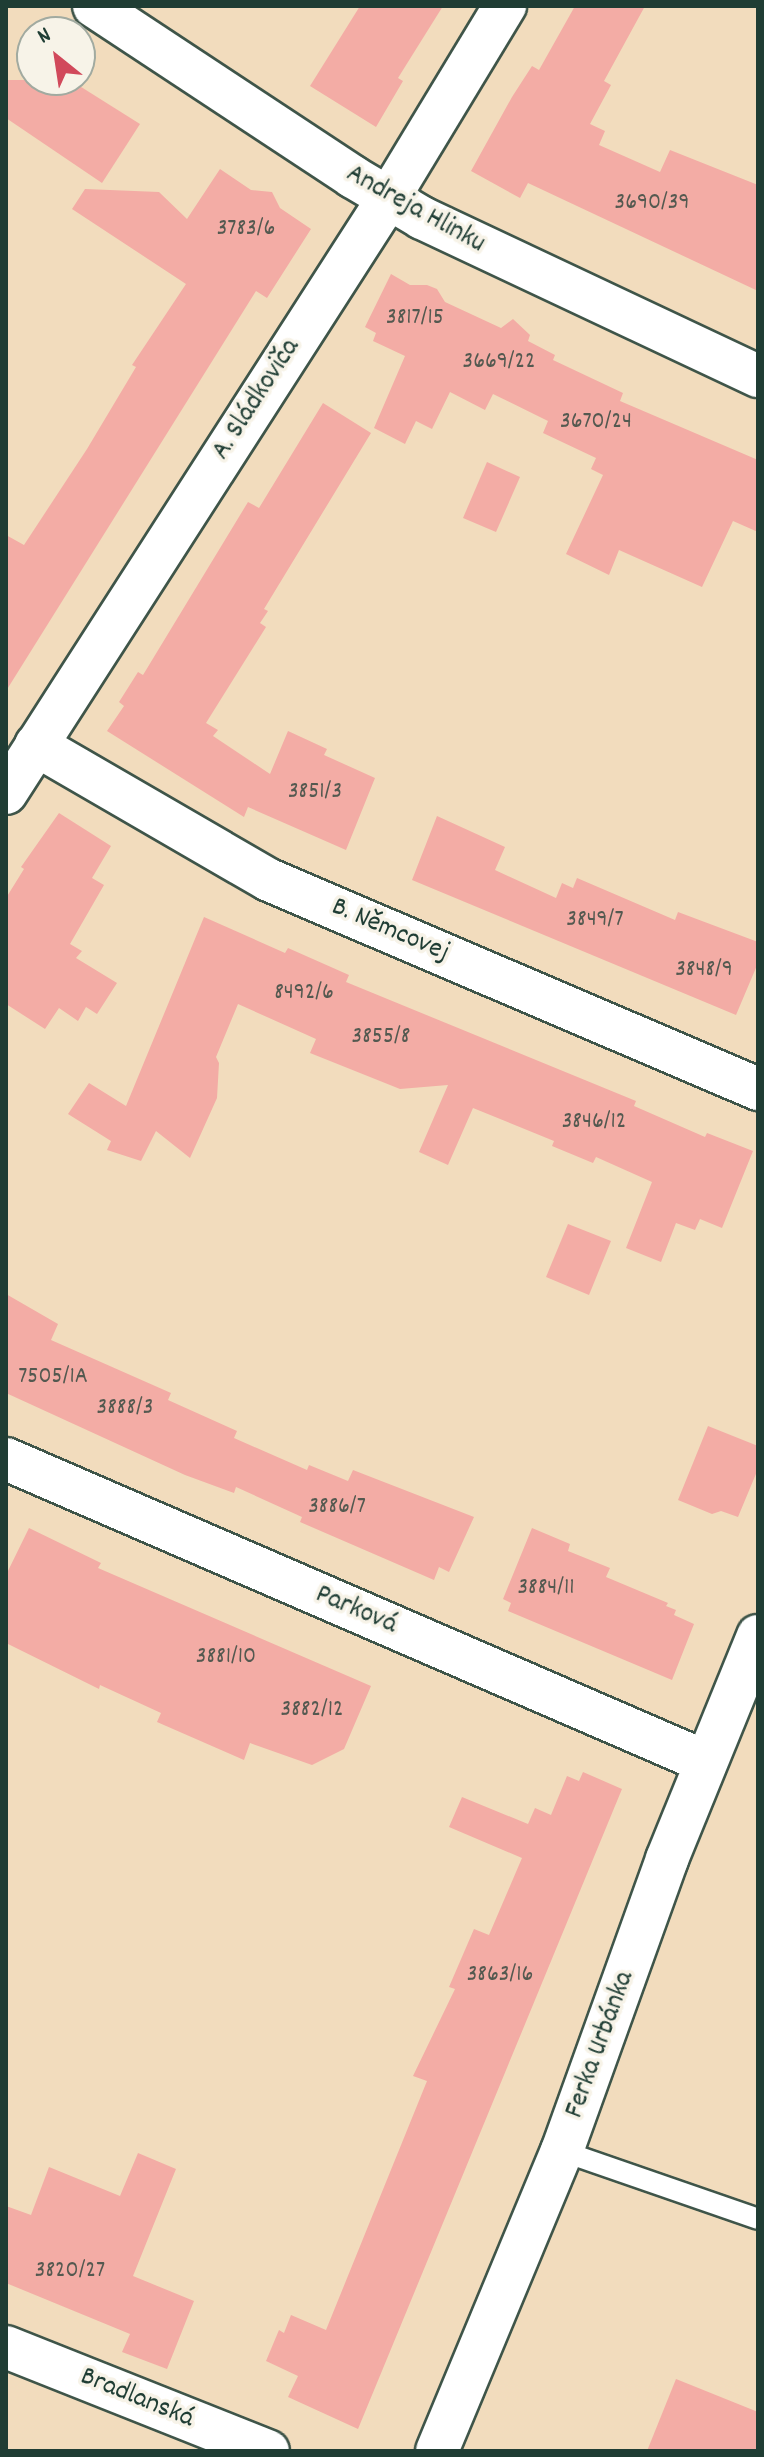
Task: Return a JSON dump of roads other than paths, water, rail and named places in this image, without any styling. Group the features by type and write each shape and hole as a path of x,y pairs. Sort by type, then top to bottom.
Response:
{"street":[{"name":"Andreja Hlinku","path":"94,6 388,199 486,251 758,376"},
{"name":"A. Sládkoviča","path":"6,793 388,199 505,6"},
{"name":"B. Němcovej","path":"36,745 269,880 758,1089"},
{"name":"Parková","path":"6,1459 706,1762"},
{"name":"Ferka Urbánka","path":"437,2451 562,2151 667,1859 758,1636"},
{"name":"Bradlanská","path":"6,2347 268,2451"}],"lane":[{"path":"562,2151 758,2219"}]}
